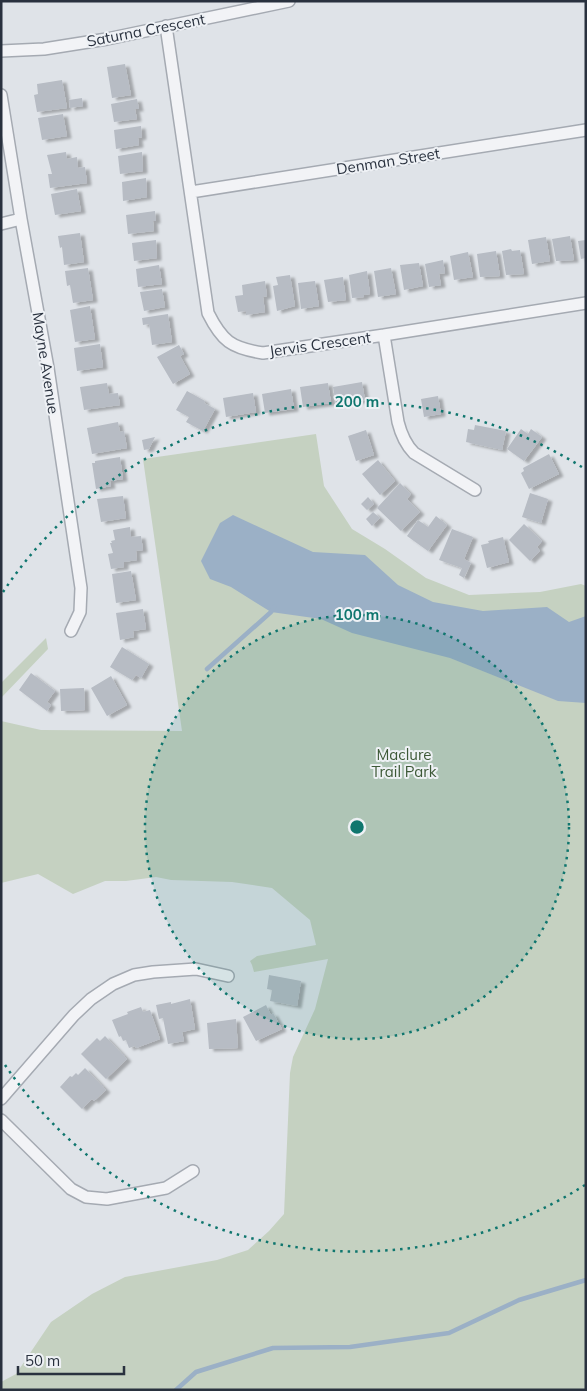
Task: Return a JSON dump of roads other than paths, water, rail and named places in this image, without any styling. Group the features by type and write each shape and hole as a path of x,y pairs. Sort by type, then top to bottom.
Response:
{"street":[{"name":"Saturna Crescent","path":"1,51 98,41 289,1"},
{"name":"Jervis Crescent","path":"166,26 208,313 225,340 245,350 263,353 586,303"},
{"name":"Mayne Avenue","path":"1,95 48,368 81,588 80,612 71,631"},
{"name":"Denman Street","path":"191,192 586,130"},
{"path":"1,224 21,219"},
{"path":"384,335 401,433 408,447 414,454 475,490"},
{"path":"1,1099 74,1015 91,998 113,984 134,975 196,969 228,976"},
{"path":"1,1120 71,1190 86,1197 107,1199 166,1188 193,1171"}],"water":[{"path":"233,515 313,552 365,555 398,585 433,602 483,611 547,607 569,622 586,616 586,703 558,701 450,658 352,633 321,619 271,612 231,587 210,579 201,561 220,523"}],"waterway":[{"path":"207,669 271,612 274,607"},
{"path":"176,1390 196,1372 273,1348 350,1347 449,1333 519,1300 586,1280"}],"park label":[{"name":"Maclure Trail Park","path":"404,762"}]}
